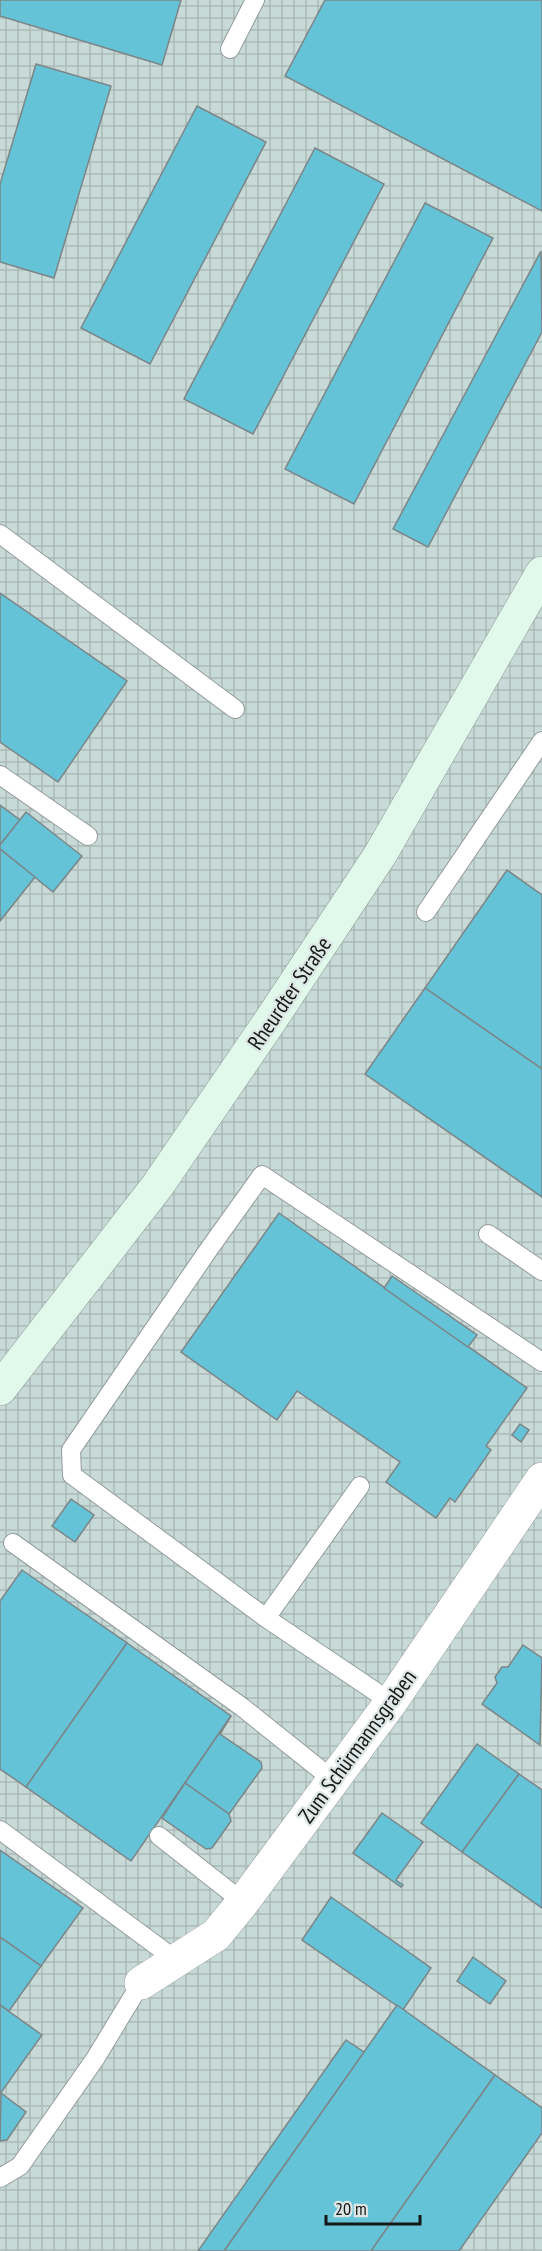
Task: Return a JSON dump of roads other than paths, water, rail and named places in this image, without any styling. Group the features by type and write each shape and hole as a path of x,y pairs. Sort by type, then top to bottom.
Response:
{"main road":[{"name":"Rheurdter Straße","path":"0,1389 158,1185 268,1024 380,855 542,573"}],"street":[{"name":"Zum Schürmannsgraben","path":"141,1983 216,1935 243,1902 391,1702 542,1479"}],"lane":[{"path":"230,48 255,0"},
{"path":"0,534 235,709"},
{"path":"426,912 542,741"},
{"path":"0,775 88,836"},
{"path":"391,1702 266,1618 72,1474 71,1450 262,1174 542,1362"},
{"path":"488,1234 542,1271"},
{"path":"266,1618 360,1486"},
{"path":"13,1543 242,1707 332,1779"},
{"path":"0,1830 176,1960"},
{"path":"159,1836 243,1902"},
{"path":"0,2178 20,2166 95,2059 141,1983"}]}
